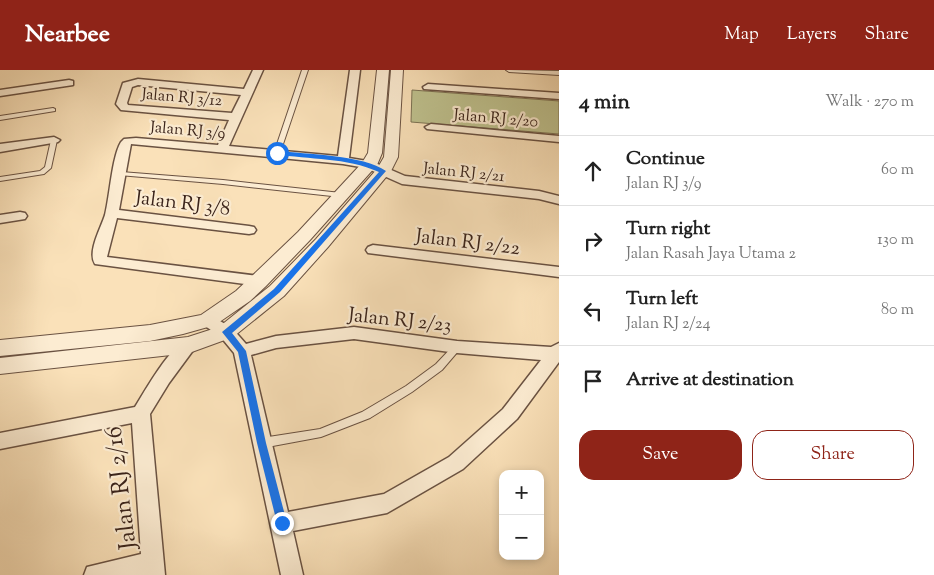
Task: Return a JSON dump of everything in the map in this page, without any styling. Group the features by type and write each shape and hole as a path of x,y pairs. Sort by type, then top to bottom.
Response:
{"street":[{"path":"222,148 258,70"},
{"path":"343,160 355,70"},
{"path":"0,366 189,345 226,332 277,290 376,168 375,153 383,70"},
{"path":"0,348 150,333 183,327 208,320 243,296 341,195 392,157 397,70"},
{"name":"Jalan RJ 3/12","path":"235,117 125,108 121,104 127,85 138,82 248,92"},
{"path":"0,93 70,83"},
{"path":"428,87 559,96"},
{"name":"Jalan RJ 2/20","path":"431,128 559,139"},
{"path":"0,148 54,140"},
{"name":"Jalan RJ 3/9","path":"259,281 100,261 100,252 121,174 125,144 128,141 343,160 376,168"},
{"name":"Jalan RJ 2/21","path":"376,168 402,180 558,199"},
{"name":"Jalan RJ 3/8","path":"112,213 249,230"},
{"path":"0,219 20,216"},
{"name":"Jalan RJ 2/22","path":"373,250 559,272"},
{"path":"208,320 226,332 242,351 261,443 282,523 292,575"},
{"name":"Jalan RJ 2/23","path":"242,351 276,342 354,333 457,347 557,351"},
{"path":"142,414 156,386 169,367 189,345"},
{"path":"282,523 387,503 456,463 510,414 557,351"},
{"name":"Jalan RJ 2/16","path":"0,441 142,414 154,569"},
{"path":"95,575 154,569"}],"lane":[{"path":"277,153 305,70"},
{"path":"509,70 559,73"},
{"path":"0,118 52,110"},
{"path":"0,179 38,174 46,171 54,140"},
{"path":"121,174 223,182 341,195"},
{"path":"261,443 320,433 366,415 409,389 439,367 457,347"}],"green space":[{"path":"412,90 559,101 559,134 411,122"}],"route":[{"path":"277,153 343,160 369,165 383,171 322,243 277,290 259,307 226,332 242,351 261,443 282,523"}]}
